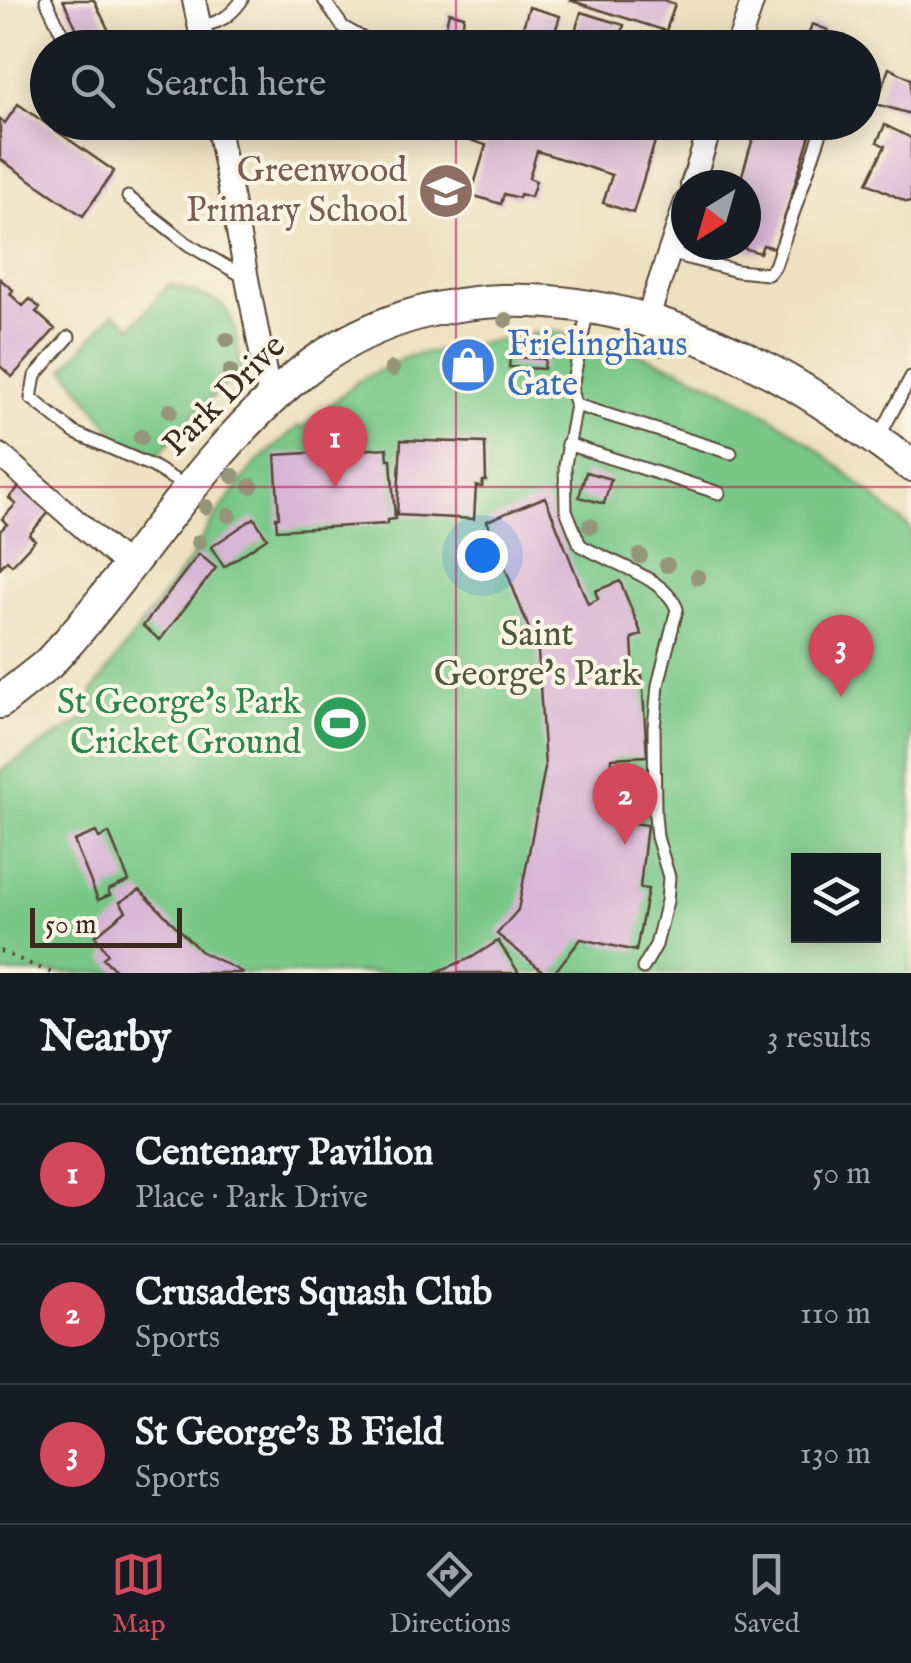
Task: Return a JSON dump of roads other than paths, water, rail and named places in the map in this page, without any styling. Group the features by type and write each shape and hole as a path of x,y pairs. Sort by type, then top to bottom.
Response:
{"street":[{"path":"194,0 200,30"},
{"path":"743,30 752,0"},
{"path":"221,140 270,400"},
{"path":"697,170 706,140"},
{"path":"647,320 671,247"},
{"name":"Park Drive","path":"0,702 70,642 211,460 270,400 328,352 376,327 426,311 492,300 554,300 647,320 711,343 776,374 833,408 911,466"},
{"path":"0,455 129,567"}],"lane":[{"path":"46,0 60,30"},
{"path":"210,30 242,0"},
{"path":"324,0 348,30"},
{"path":"669,253 737,272 768,274 775,266 819,140"},
{"path":"128,197 189,245 246,278"},
{"path":"588,305 572,391 576,405 567,444 566,510 580,546 654,584 672,597 677,609 658,685 654,728 655,815 668,876 667,901 656,945 643,968"},
{"path":"70,336 35,376 31,398 75,433 152,466 189,488"},
{"path":"876,440 911,378"},
{"path":"576,405 731,452"},
{"path":"567,444 719,493"}],"place":[{"name":"Greenwood Primary School","path":"446,191"},
{"name":"Frielinghaus Gate","path":"468,365"},
{"name":"Centenary Pavilion","path":"335,488"},
{"name":"St George's B Field","path":"841,697"},
{"name":"St George's Park Cricket Ground","path":"340,723"},
{"name":"Crusaders Squash Club","path":"625,845"}],"park label":[{"name":"Saint George's Park","path":"537,655"}]}
